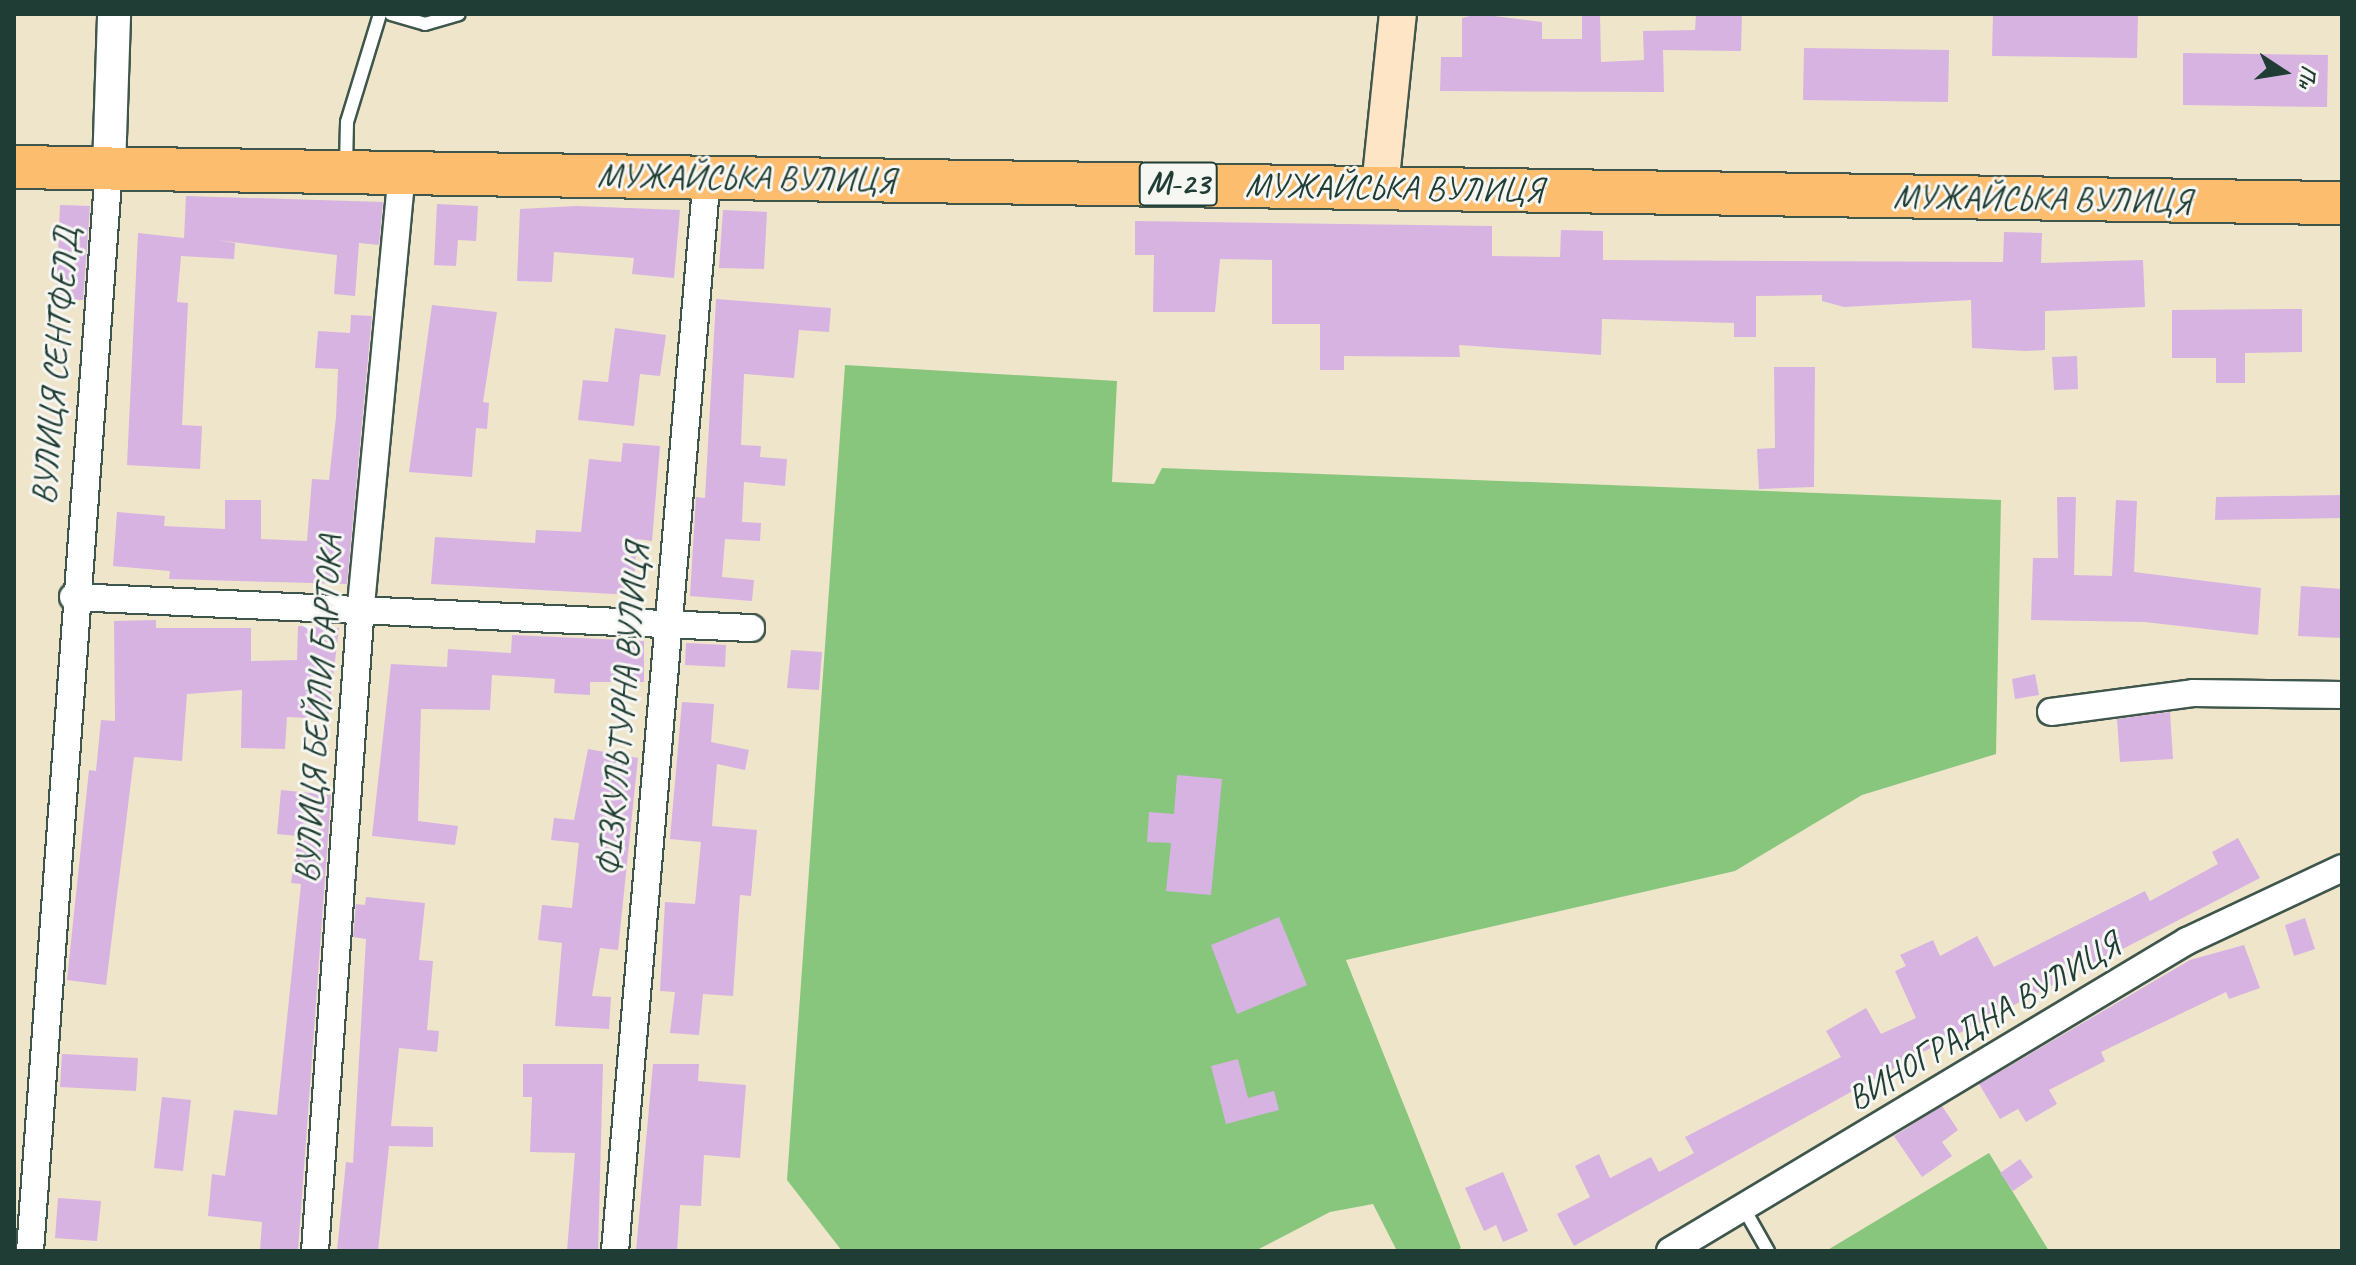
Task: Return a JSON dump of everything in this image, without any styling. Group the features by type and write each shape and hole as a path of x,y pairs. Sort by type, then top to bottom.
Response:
{"highway":[{"name":"МУЖАЙСЬКА ВУЛИЦЯ","path":"14,167 402,174 707,175 2342,203"}],"main road":[{"path":"1380,187 1398,14"}],"street":[{"name":"ВУЛИЦЯ СЕНТФЕЛД","path":"30,1251 73,597 109,168 114,14"},
{"name":"ВУЛИЦЯ БЕЙЛИ БАРТОКА","path":"315,1251 361,605 402,174"},
{"name":"ФІЗКУЛЬТУРНА ВУЛИЦЯ","path":"615,1251 665,621 707,175"},
{"path":"73,597 361,605 751,628"},
{"path":"2051,712 2193,693 2342,695"},
{"name":"ВИНОГРАДНА ВУЛИЦЯ","path":"1670,1251 2187,941 2342,868"}],"lane":[{"path":"345,173 347,122 380,14"},
{"path":"391,14 425,24 459,14"},
{"path":"1743,1207 1768,1251"}],"green space":[{"path":"845,365 1117,381 1112,482 1154,484 1162,468 2001,500 1996,754 1862,795 1735,871 1346,960 1461,1248 1456,1251 1397,1251 1373,1204 1330,1212 1255,1251 842,1251 787,1180"},
{"path":"1989,1153 2049,1251 1826,1251"}],"building":[{"path":"1478,14 1542,22 1542,39 1582,39 1582,14 1600,14 1601,62 1644,60 1643,31 1695,30 1696,14 1742,14 1741,51 1663,50 1664,92 1440,91 1441,57 1462,57 1462,18"},
{"path":"1993,14 2138,14 2137,58 1992,56"},
{"path":"1804,48 1949,50 1948,102 1803,100"},
{"path":"2183,53 2328,55 2327,107 2183,105"},
{"path":"186,196 383,202 379,245 359,243 355,296 334,294 337,255 217,240 235,243 234,259 181,256 177,302 188,303 182,425 202,426 200,469 127,465 138,233 184,238"},
{"path":"437,204 478,206 476,241 458,240 456,266 434,265"},
{"path":"60,205 90,206 83,300 56,299"},
{"path":"576,206 680,210 674,278 632,274 634,258 554,252 552,282 517,281 520,209"},
{"path":"723,210 767,212 764,269 719,268"},
{"path":"1135,221 1492,226 1492,256 1560,257 1561,230 1603,231 1603,260 2003,262 2004,232 2042,233 2041,263 2143,260 2145,307 2045,311 2045,350 2025,351 1972,348 1971,300 1844,307 1822,301 1822,295 1756,296 1756,337 1734,337 1734,323 1602,319 1601,355 1459,345 1460,357 1344,356 1344,370 1320,370 1320,324 1272,324 1272,260 1220,259 1215,312 1153,312 1154,255 1135,255"},
{"path":"716,299 831,308 829,332 799,330 794,378 744,374 741,445 761,446 760,457 787,459 785,486 744,482 742,522 761,523 760,541 725,539 722,577 754,580 752,601 690,596 696,497 705,498"},
{"path":"432,305 497,312 483,402 489,403 487,429 476,428 472,477 409,472"},
{"path":"2302,309 2302,352 2245,353 2245,383 2216,383 2216,358 2172,358 2172,310"},
{"path":"351,315 372,316 347,584 169,579 170,571 113,566 117,512 165,516 164,526 225,529 225,500 261,500 261,539 307,541 312,479 329,480 336,417 338,369 315,368 318,331 350,333"},
{"path":"615,328 666,335 660,376 640,374 634,426 578,420 583,380 608,382"},
{"path":"2077,356 2078,389 2054,390 2052,357"},
{"path":"1774,367 1815,367 1814,487 1759,489 1757,449 1775,448"},
{"path":"623,443 660,446 652,541 637,539 633,595 431,584 435,537 535,543 536,530 581,532 589,459 621,462"},
{"path":"2342,495 2342,518 2215,520 2216,497"},
{"path":"2057,497 2076,497 2074,575 2112,576 2116,500 2137,501 2134,572 2261,588 2258,635 2145,622 2031,620 2033,558 2058,558"},
{"path":"2301,586 2342,589 2342,638 2298,636"},
{"path":"156,620 156,628 251,628 251,661 297,660 298,626 339,628 328,719 287,717 285,749 241,748 242,690 187,694 182,761 134,757 106,985 67,980 89,770 96,771 101,720 115,721 114,621"},
{"path":"512,635 644,641 644,682 590,682 590,695 554,693 555,679 492,675 490,710 421,709 418,821 458,826 455,845 372,836 391,664 447,667 448,649 511,653"},
{"path":"686,643 726,645 725,667 685,665"},
{"path":"791,650 822,652 819,690 787,688"},
{"path":"2035,674 2039,695 2015,699 2012,679"},
{"path":"682,702 714,704 711,742 749,750 745,770 717,764 712,826 757,830 751,896 740,895 733,996 703,994 699,1035 670,1033 675,992 660,991 665,902 695,904 701,842 670,839"},
{"path":"2170,712 2173,759 2120,762 2117,719"},
{"path":"588,749 638,758 618,950 600,948 592,996 611,997 609,1029 555,1026 562,943 538,940 542,905 572,908 579,843 551,840 554,818 574,820"},
{"path":"1177,775 1222,779 1211,895 1166,891 1171,843 1147,842 1149,812 1174,814"},
{"path":"281,790 331,795 298,1251 260,1251 262,1222 208,1216 212,1174 225,1176 234,1110 277,1115 301,884 291,883 298,836 277,834"},
{"path":"2238,838 2260,878 1923,1052 1574,1246 1557,1214 1590,1197 1575,1166 1599,1154 1610,1178 1651,1157 1659,1172 1694,1153 1685,1137 1841,1057 1826,1031 1866,1008 1881,1034 1916,1018 1895,971 1906,966 1900,955 1933,940 1940,956 1977,936 1994,967 2145,891 2150,901 2218,864 2212,852"},
{"path":"366,897 425,903 419,960 433,961 427,1030 439,1031 437,1052 399,1048 391,1126 433,1127 433,1147 389,1146 378,1251 337,1251 346,1162 353,1163 366,939 353,937 356,904 365,905"},
{"path":"1279,917 1307,985 1237,1014 1211,945"},
{"path":"2305,918 2315,949 2294,956 2285,925"},
{"path":"2244,945 2260,988 2229,999 2226,992 2101,1052 2105,1061 2049,1090 2057,1104 2026,1122 2018,1109 2000,1119 1979,1084 2190,960"},
{"path":"62,1054 138,1058 136,1091 60,1087"},
{"path":"1238,1059 1248,1098 1274,1091 1279,1110 1226,1124 1211,1066"},
{"path":"523,1064 603,1064 598,1251 567,1251 575,1153 530,1152 532,1097 523,1097"},
{"path":"653,1064 699,1064 698,1081 746,1085 740,1158 704,1155 701,1206 680,1205 677,1251 636,1251"},
{"path":"162,1097 191,1100 183,1171 154,1168"},
{"path":"1942,1106 1958,1130 1942,1142 1952,1156 1922,1177 1894,1136"},
{"path":"2020,1159 2033,1177 2013,1191 2000,1173"},
{"path":"1503,1172 1528,1231 1503,1242 1496,1225 1484,1231 1465,1188"},
{"path":"58,1198 101,1201 97,1241 55,1238"}]}
